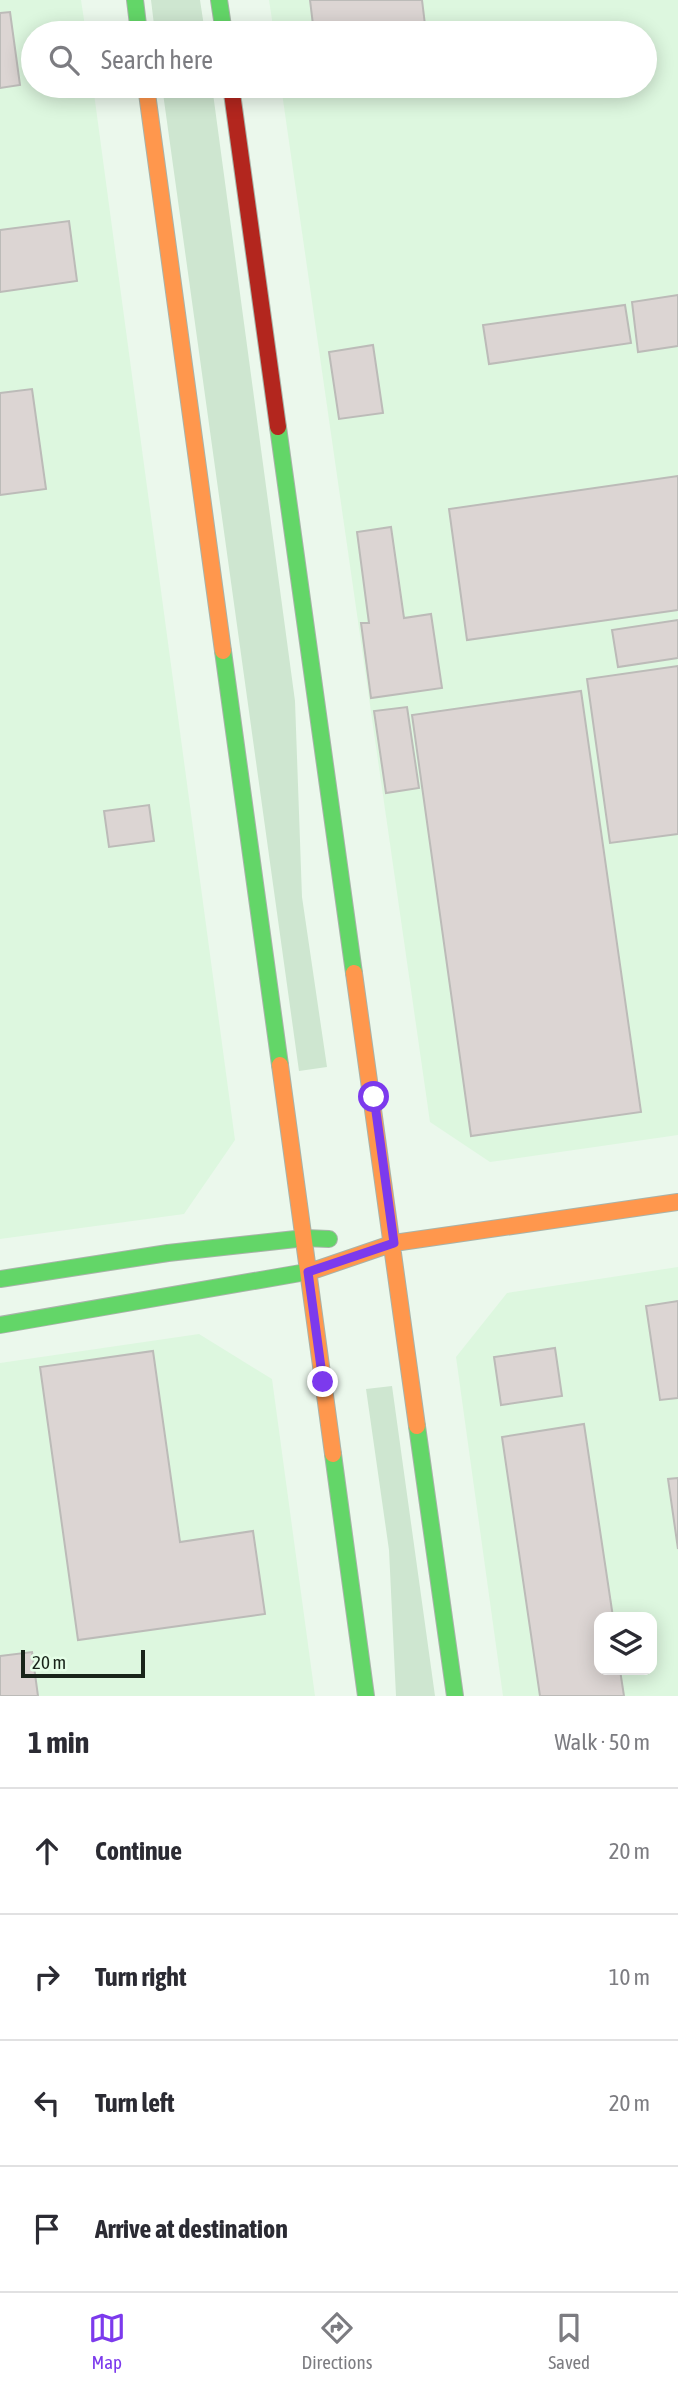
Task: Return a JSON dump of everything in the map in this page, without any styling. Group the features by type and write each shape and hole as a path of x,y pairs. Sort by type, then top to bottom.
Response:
{"street":[{"path":"135,0 138,21"},
{"path":"219,0 222,21"},
{"path":"148,98 366,1696"},
{"path":"233,98 455,1696"},
{"path":"0,1325 308,1272 394,1243 678,1202"},
{"path":"0,1279 168,1253 305,1238 394,1243"}],"shaded area":[{"path":"0,0 81,0 84,21 21,21 21,98 95,98 235,1140 184,1214 0,1239"},
{"path":"151,0 200,0 203,21 154,21"},
{"path":"269,0 678,0 678,1135 490,1162 430,1122 283,98 657,98 657,21 272,21"},
{"path":"164,98 214,98 295,701 302,897 327,1067 299,1071"},
{"path":"678,1267 678,1696 503,1696 456,1357 507,1293"},
{"path":"199,1334 272,1379 315,1696 0,1696 0,1363"},
{"path":"392,1386 435,1696 396,1696 389,1550 366,1389"}],"building":[{"path":"310,0 422,0 425,21 313,21"},
{"path":"10,12 20,85 0,88 0,13"},
{"path":"69,221 77,281 0,292 0,230"},
{"path":"678,295 678,346 638,352 632,302"},
{"path":"625,305 631,343 489,364 483,325"},
{"path":"373,345 383,413 339,419 329,352"},
{"path":"32,389 46,489 0,495 0,393"},
{"path":"678,476 678,610 467,640 449,509"},
{"path":"391,527 404,618 431,614 442,688 371,698 361,623 369,623 357,532"},
{"path":"678,620 678,658 618,667 612,630"},
{"path":"678,666 678,834 610,843 587,679"},
{"path":"581,691 641,1112 471,1136 412,715"},
{"path":"407,707 419,788 386,793 374,711"},
{"path":"149,805 154,841 109,847 104,811"},
{"path":"678,1301 678,1398 660,1400 646,1306"},
{"path":"555,1348 562,1396 501,1405 494,1357"},
{"path":"153,1351 180,1542 253,1531 265,1614 78,1640 40,1367"},
{"path":"584,1424 612,1612 594,1612 594,1675 621,1675 624,1696 540,1696 502,1437"},
{"path":"678,1478 678,1549 668,1479"},
{"path":"32,1652 38,1696 0,1696 0,1656"}],"traffic: fast":[{"path":"135,0 138,21"},
{"path":"219,0 222,21"},
{"path":"278,427 354,973"},
{"path":"223,651 280,1065"},
{"path":"0,1279 168,1253 305,1238 329,1239"},
{"path":"0,1325 312,1271"},
{"path":"417,1426 455,1696"},
{"path":"333,1454 366,1696"}],"traffic: slow":[{"path":"148,98 223,651"},
{"path":"354,973 417,1426"},
{"path":"280,1065 333,1454"},
{"path":"312,1271 394,1243 678,1202"}],"traffic: jam":[{"path":"233,98 278,427"}],"route":[{"path":"323,1382 308,1272 394,1243 374,1097"}]}
